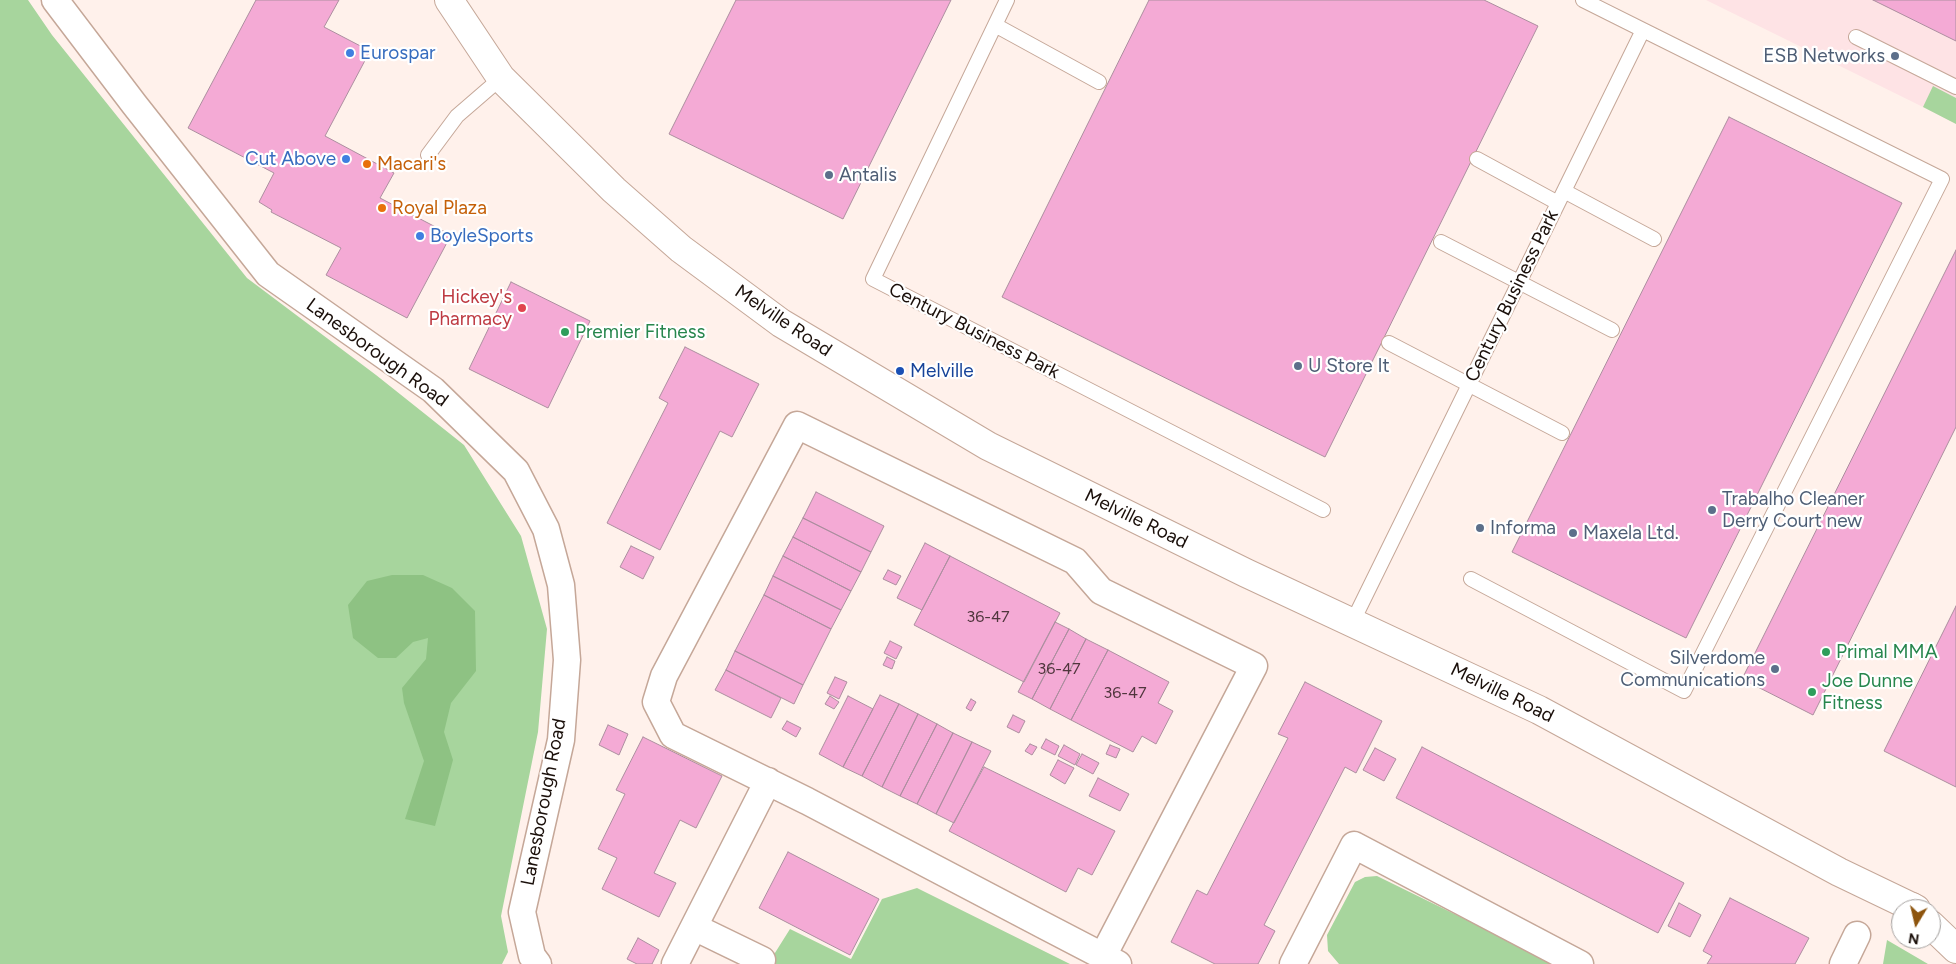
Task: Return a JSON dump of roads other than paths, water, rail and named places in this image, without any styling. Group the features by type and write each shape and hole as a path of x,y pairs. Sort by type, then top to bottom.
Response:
{"street":[{"name":"Lanesborough Road","path":"55,0 268,274 433,390 516,471 546,529 560,585 567,660 561,740 522,912 532,956 538,964"},
{"name":"Melville Road","path":"449,0 501,78 614,190 681,249 781,323 988,446 1246,573 1539,710 1839,872 1893,899"},
{"path":"797,425 1075,562 1101,591 1254,666 1111,960 768,782 673,735 656,702 664,676 797,425"},
{"path":"676,964 768,782"},
{"path":"1294,963 1354,845 1580,964"},
{"name":"Melville Road","path":"1941,922 1956,928"},
{"path":"694,927 762,960"},
{"path":"1941,934 1956,949"},
{"path":"1843,964 1857,935"}],"lane":[{"name":"Century Business Park","path":"1007,0 873,279 1323,510"},
{"path":"1471,579 1684,691 1942,179 1583,0"},
{"path":"995,25 1099,82"},
{"name":"Century Business Park","path":"1352,622 1643,30"},
{"path":"1856,37 1956,87"},
{"path":"428,155 457,116 501,78"},
{"path":"1477,159 1654,239"},
{"path":"1441,242 1612,330"},
{"path":"1389,343 1562,433"}],"place":[{"name":"Eurospar","path":"350,53"},
{"name":"ESB Networks","path":"1895,56"},
{"name":"Cut Above","path":"346,159"},
{"name":"Macari's","path":"367,164"},
{"name":"Antalis","path":"829,175"},
{"name":"Royal Plaza","path":"382,208"},
{"name":"BoyleSports","path":"420,236"},
{"name":"Hickey's Pharmacy","path":"522,308"},
{"name":"Premier Fitness","path":"565,332"},
{"name":"U Store It","path":"1298,366"},
{"name":"Melville","path":"900,371"},
{"name":"Trabalho Cleaner Derry Court new","path":"1712,510"},
{"name":"Informa","path":"1480,528"},
{"name":"Maxela Ltd.","path":"1573,533"},
{"name":"Primal MMA","path":"1826,652"},
{"name":"Silverdome Communications","path":"1775,669"},
{"name":"Joe Dunne Fitness","path":"1812,692"}]}
